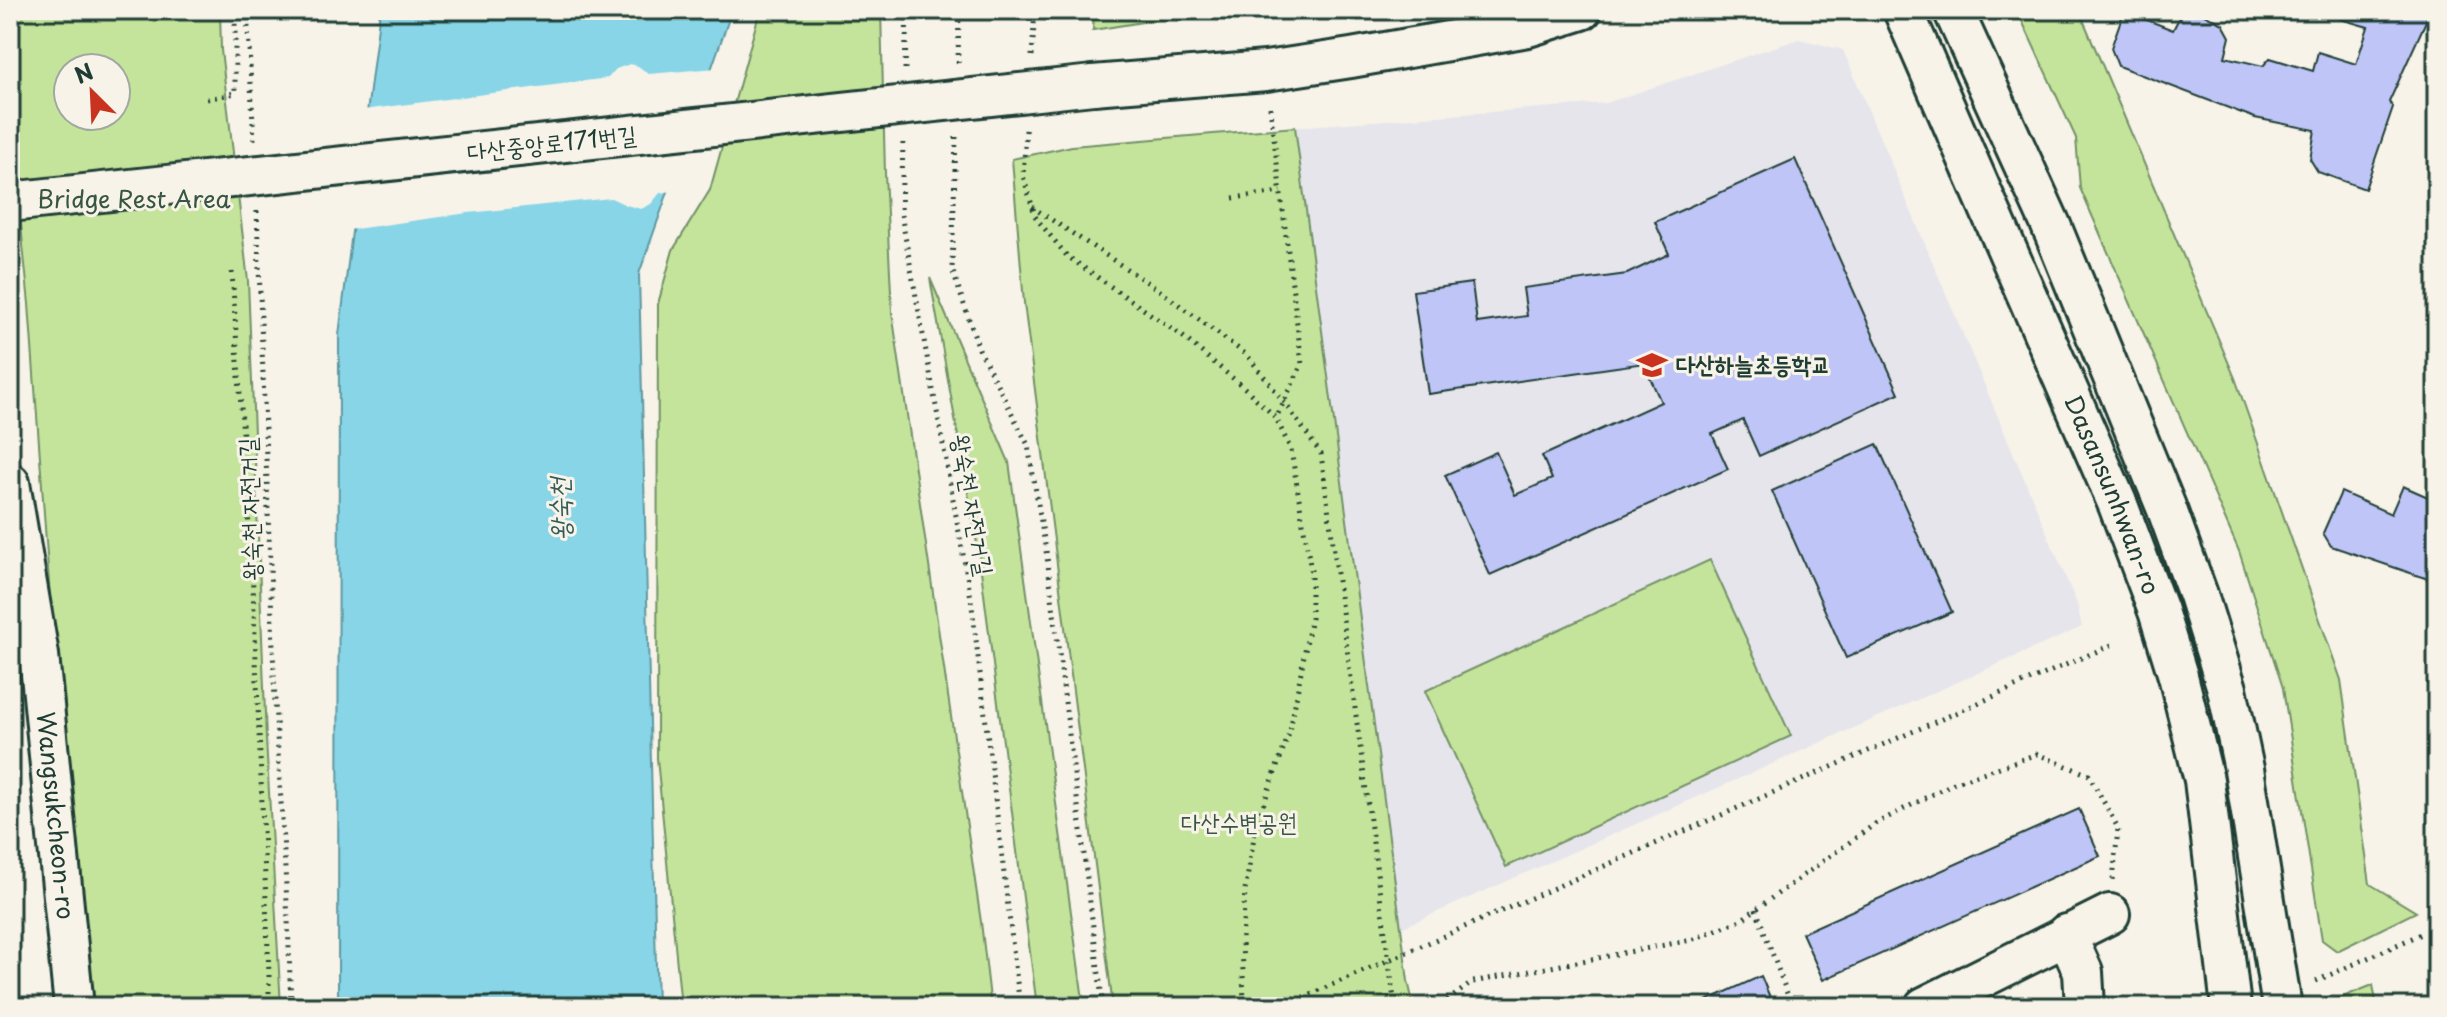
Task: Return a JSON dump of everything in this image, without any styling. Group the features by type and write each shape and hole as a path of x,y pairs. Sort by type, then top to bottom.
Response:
{"street":[{"name":"다산중앙로171번길","path":"10,202 1093,85 1266,71 1528,27 1582,10"},
{"name":"Dasansunhwan-ro","path":"1903,10 2118,505 2158,611 2204,780 2231,1007"},
{"name":"Dasansunhwan-ro","path":"1953,10 2050,223 2166,507 2198,595 2227,689 2244,769 2282,1007"},
{"name":"Wangsukcheon-ro","path":"10,483 39,655 74,1007"},
{"path":"1924,1007 2110,914"},
{"path":"2066,934 2083,972 2085,1007"}],"path":[{"path":"207,99 235,93 235,10"},
{"path":"247,10 254,144"},
{"path":"905,72 907,10"},
{"path":"958,72 959,10"},
{"path":"1031,70 1035,10"},
{"path":"1266,71 1302,364 1276,418"},
{"path":"1027,115 1023,176 1036,218 1067,256 1182,336 1247,390 1276,418 1291,450 1311,571 1311,618 1290,731 1256,825 1245,891 1242,940 1244,1007"},
{"path":"956,132 952,269 979,349 1028,445 1047,557 1103,1007"},
{"name":"왕숙천 자전거길","path":"903,135 901,214 971,598 1020,1007"},
{"path":"1233,198 1281,192"},
{"name":"왕숙천 자전거길","path":"256,203 275,702 291,1007"},
{"path":"1032,207 1159,290 1247,355 1321,454 1395,1007"},
{"path":"232,272 253,587 269,1007"},
{"path":"1281,1007 2116,643"},
{"path":"1444,1007 1444,1003 1473,982 1691,940 1741,920 1875,824 1954,783 2037,754 2089,775 2118,828 2110,914"},
{"path":"1756,909 1792,1007"},
{"path":"2316,981 2437,927"}],"shaded area":[{"name":"다산하늘초등학교","path":"1799,39 1843,50 2077,604 2082,627 1401,928 1295,127 1606,103"}],"green space":[{"name":"Bridge Rest Area","path":"10,10 220,10 221,50 248,281 266,739 281,1007 90,1007 54,653 29,304 10,117"},
{"path":"750,10 881,10 892,312 991,1007 681,1007 657,758 658,304 673,250 710,190 759,14"},
{"path":"1094,10 1217,10 1093,30"},
{"path":"2017,10 2079,10 2235,378 2341,680 2370,884 2416,912 2337,951 2322,940 2283,688 2239,551 2080,188 2076,138"},
{"name":"다산수변공원","path":"1295,127 1408,981 1414,1007 1113,1007 1024,303 1012,159 1072,146"},
{"path":"930,278 1009,462 1084,1007 1037,1007 979,555"},
{"path":"1710,560 1791,736 1506,867 1425,691"},
{"path":"2373,985 2377,1007 2317,1007"}],"water":[{"name":"왕숙천","path":"380,10 732,10 639,274 657,1007 338,1007 339,335"}],"pier":[{"path":"630,64 649,74 716,68 672,191 660,193 651,204 641,209 611,198 348,230 363,110 608,78 616,69"}],"building":[{"path":"2183,10 2197,10 2223,24 2230,37 2225,57 2263,66 2270,58 2313,71 2318,52 2356,64 2368,27 2340,19 2335,10 2431,10 2389,102 2393,107 2365,189 2318,172 2310,159 2315,130 2255,118 2118,66 2111,48 2124,11 2173,30"},
{"path":"1795,159 1899,393 1759,456 1743,420 1712,434 1728,469 1490,575 1445,475 1496,452 1515,495 1552,479 1542,456 1661,402 1648,373 1667,364 1665,360 1428,394 1413,291 1472,283 1477,323 1527,316 1523,288 1627,274 1669,254 1655,222"},
{"path":"1877,444 1952,612 1846,658 1772,491"},
{"path":"2403,486 2437,501 2437,582 2331,546 2323,533 2341,492 2391,514"},
{"path":"2079,809 2100,856 1823,980 1802,933"},
{"path":"1761,976 1774,1007 1693,1007"}],"place":[{"name":"다산하늘초등학교","path":"1652,365"}]}
